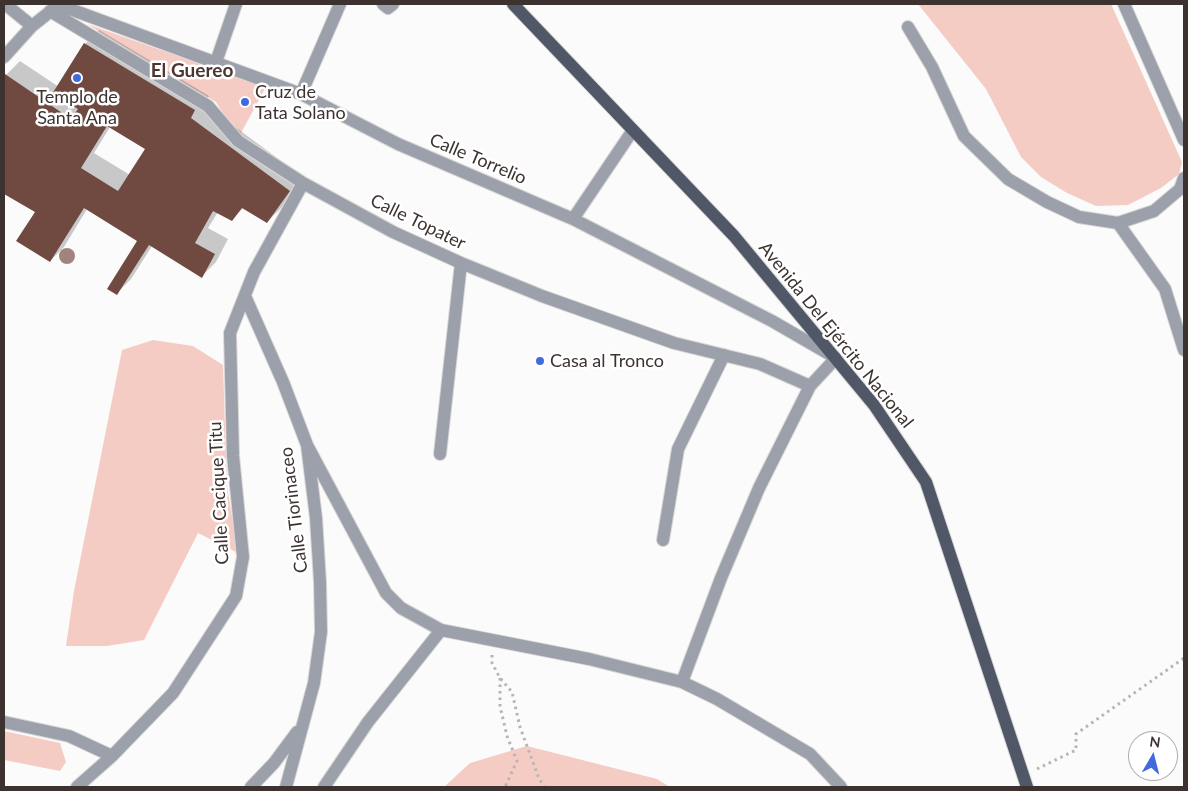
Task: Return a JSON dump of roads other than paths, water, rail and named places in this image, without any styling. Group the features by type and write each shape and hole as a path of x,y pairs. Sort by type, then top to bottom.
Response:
{"main road":[{"name":"Avenida Del Ejército Nacional","path":"513,4 734,236 874,405 926,482 1024,782"}],"street":[{"path":"5,4 32,26"},
{"path":"216,62 236,4"},
{"path":"301,94 340,4"},
{"path":"1124,4 1184,140"},
{"path":"4,57 32,26 56,6"},
{"name":"Calle Torrelio","path":"56,6 301,94 398,144 573,219 772,321 836,358"},
{"name":"Calle Topater","path":"56,6 208,106 238,141 303,183 393,232 461,263 542,296 674,343 760,364 810,386"},
{"path":"908,27 932,67 964,136 1008,179 1048,202 1078,217 1118,223 1154,212 1180,189 1184,178"},
{"path":"573,219 632,130"},
{"name":"Calle Cacique Titu","path":"76,787 112,756 173,693 236,596 243,557 233,456 230,333 254,272 303,183"},
{"path":"1118,223 1165,289 1184,350"},
{"path":"440,454 461,263"},
{"name":"Calle Tiorinaceo","path":"245,296 283,382 307,446 316,518 321,632 314,683 300,728"},
{"path":"663,540 678,449 724,355"},
{"path":"682,682 721,578 759,488 810,386 836,358"},
{"path":"307,446 386,592 401,608 441,630 492,642 590,659 682,682 717,699 810,754 841,787"},
{"path":"324,787 368,722 441,630"},
{"path":"4,722 69,736 112,756"},
{"path":"251,787 274,764 300,728"},
{"path":"286,787 300,728"}],"place":[{"name":"Templo de Santa Ana","path":"77,78"},
{"name":"Cruz de Tata Solano","path":"245,102"},
{"name":"Casa al Tronco","path":"540,361"}],"district":[{"name":"El Guereo","path":"192,71"}]}
